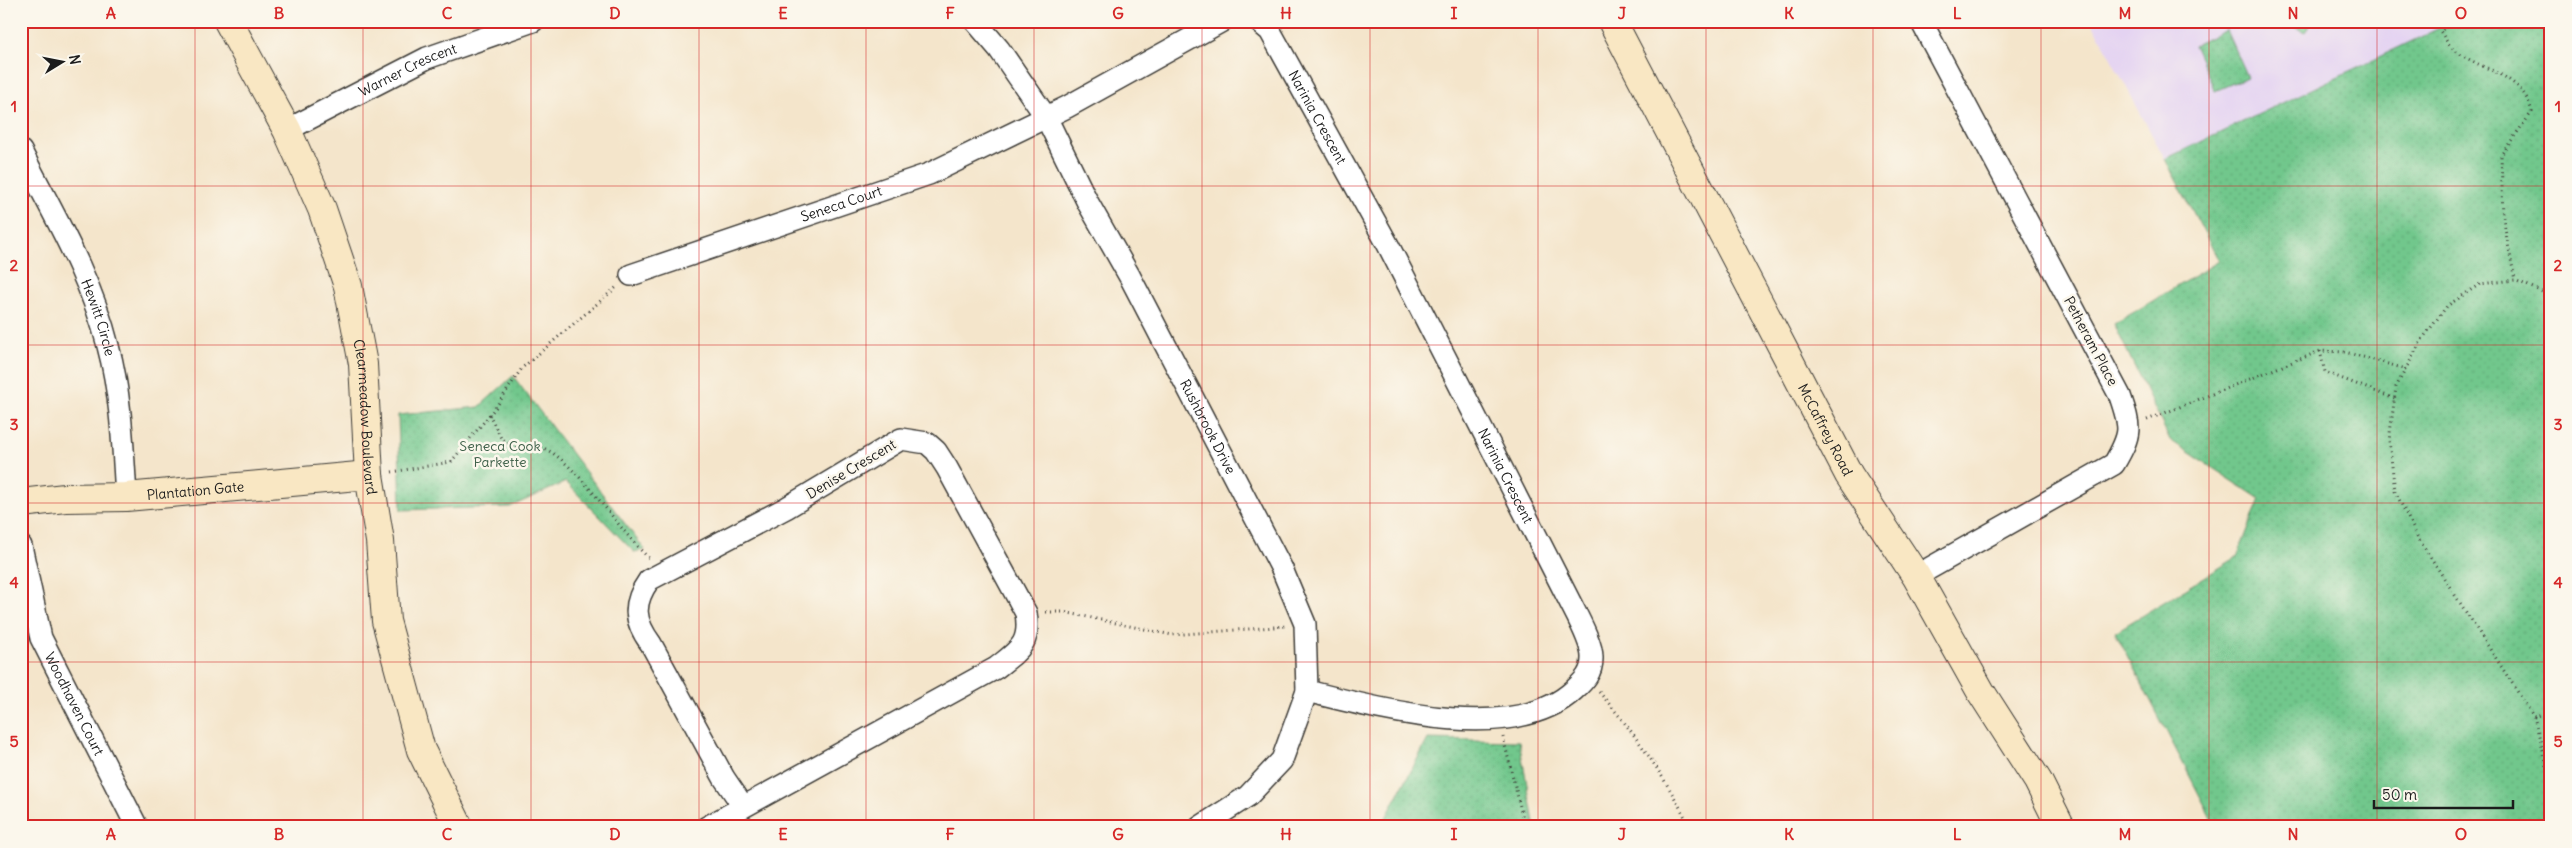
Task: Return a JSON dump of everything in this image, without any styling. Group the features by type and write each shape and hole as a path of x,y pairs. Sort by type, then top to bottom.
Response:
{"street":[{"name":"Clearmeadow Boulevard","path":"228,21 287,130 322,209 348,286 363,364 380,474 380,541 386,621 421,750 459,827"},
{"name":"Warner Crescent","path":"287,130 427,58 533,21"},
{"name":"Rushbrook Drive","path":"976,21 999,49 1046,117 1088,203 1130,277 1282,570 1305,624 1307,692 1282,760 1248,796 1200,827"},
{"path":"1046,117 1222,21"},
{"name":"Narinia Crescent","path":"1258,21 1270,31 1383,236 1570,602 1593,658 1588,678"},
{"name":"McCaffrey Road","path":"1612,21 1850,475 1916,576 1981,692 2038,781 2061,827"},
{"name":"Petheram Place","path":"1916,576 2114,464 2125,445 2129,422 2120,396 1921,21"},
{"name":"Seneca Court","path":"631,275 929,174 1046,117"},
{"name":"Hewitt Circle","path":"21,151 83,274 108,346 120,422 126,497"},
{"name":"Denise Crescent","path":"707,827 996,668 1018,650 1027,638 1029,629 1026,613 936,451 927,444 901,439 885,447 786,508 649,580 640,592 636,607 640,629 724,778 743,806"},
{"name":"Plantation Gate","path":"21,503 65,498 126,497 380,474"},
{"name":"Woodhaven Court","path":"21,546 41,638 137,827"},
{"path":"1307,692 1423,715 1474,721 1499,720 1537,710 1566,698 1588,678"}],"path":[{"path":"2456,21 2440,31 2456,52 2514,81 2529,100 2532,112 2501,155 2503,218 2514,280"},
{"path":"380,474 451,462 522,368 631,275"},
{"path":"2551,296 2514,280 2480,284 2447,306 2421,341 2396,387 2389,441 2395,491 2418,538 2534,718 2551,781"},
{"path":"2320,351 2325,372 2395,399"},
{"path":"2128,427 2320,351 2344,352 2406,369"},
{"path":"489,414 501,438 515,448 534,445 552,453 574,470 636,546 664,572"},
{"path":"1026,613 1064,612 1172,635 1305,624"},
{"path":"1588,678 1617,712 1653,761 1671,788 1690,827"},
{"path":"2534,718 2551,712"},
{"path":"1499,720 1524,827"}],"shaded area":[{"path":"2091,21 2454,21 2165,159"}],"green space":[{"path":"2281,21 2313,21 2305,32"},
{"path":"2454,21 2551,21 2551,827 2216,827 2115,632 2237,557 2260,499 2170,440 2114,324 2219,261 2165,159"},
{"path":"2226,30 2247,77 2215,91 2194,45"},
{"name":"Seneca Cook Parkette","path":"513,376 645,550 634,552 566,482 510,507 401,510 398,415 479,407"},
{"path":"1428,739 1519,741 1535,827 1381,827"}]}
